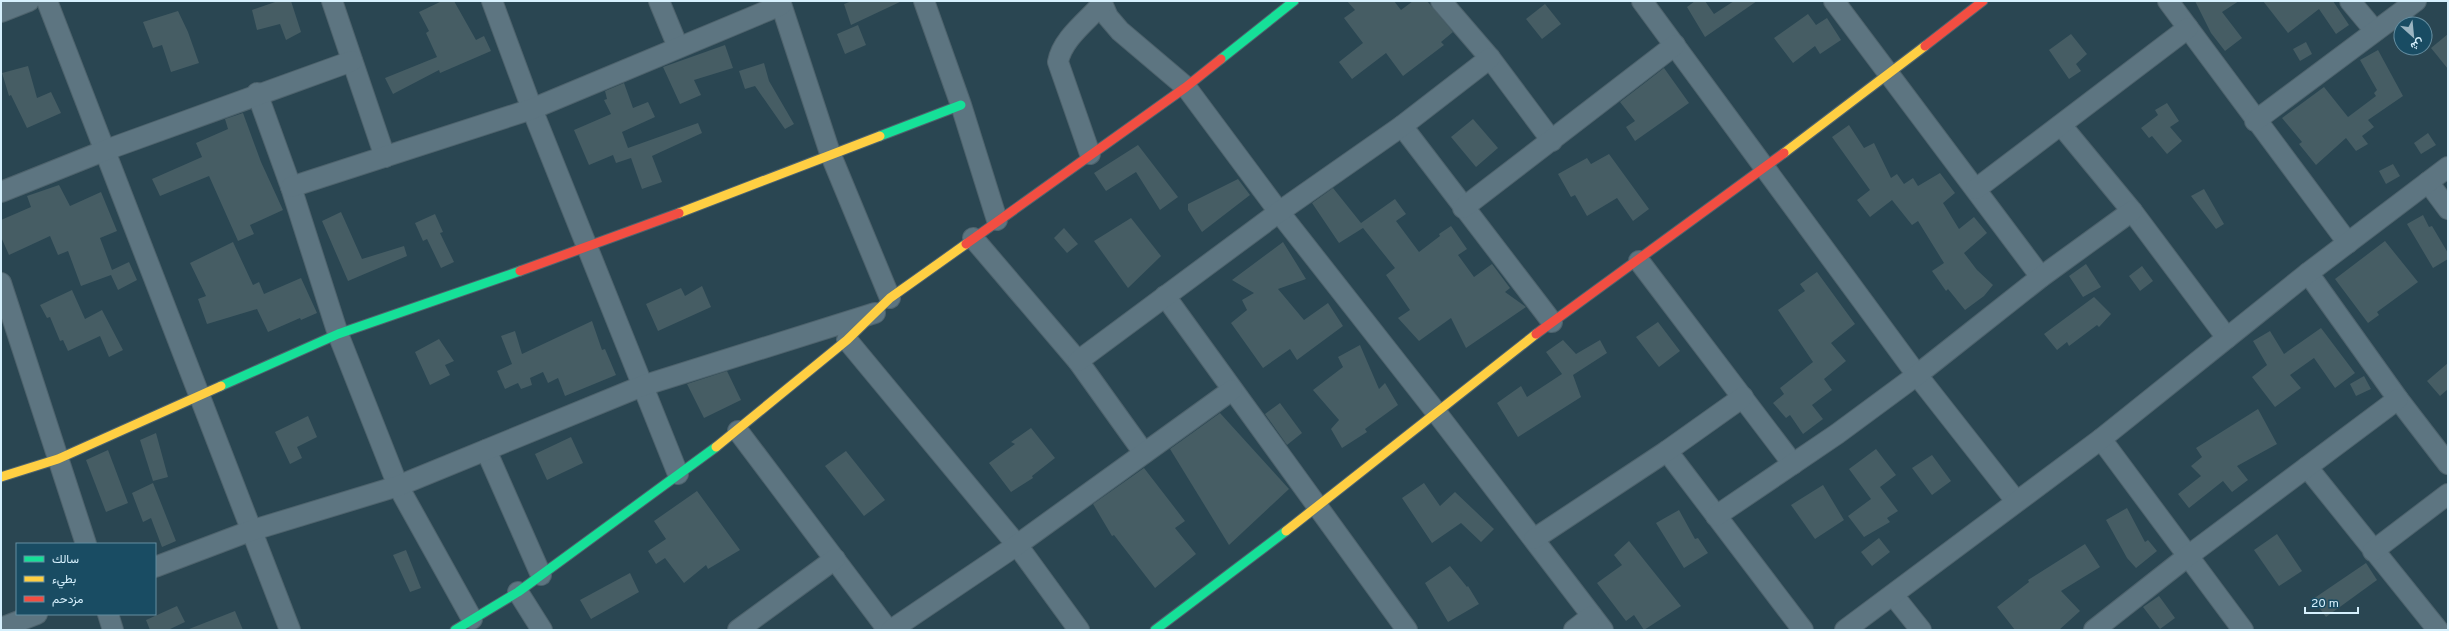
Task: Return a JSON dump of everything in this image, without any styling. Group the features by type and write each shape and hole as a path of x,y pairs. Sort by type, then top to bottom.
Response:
{"street":[{"path":"1,12 29,1"},
{"path":"47,1 200,394 250,531 290,630"},
{"path":"332,1 385,157"},
{"path":"492,1 532,109 678,474"},
{"path":"659,1 678,47"},
{"path":"924,1 961,105 997,220"},
{"path":"455,630 518,592 738,431 847,340 890,298 997,220 1186,87 1294,1"},
{"path":"1441,1 1490,58 1552,141"},
{"path":"1642,1 1917,375 2016,501"},
{"path":"1834,1 2041,277"},
{"path":"1155,630 1317,507 1552,322 1640,261 1763,167 1889,75 1983,1"},
{"path":"2168,1 2255,121 2348,243"},
{"path":"2350,1 2375,31"},
{"path":"2255,121 2416,1"},
{"path":"1090,154 1058,62 1060,53 1066,42 1102,2 1108,17 1120,31 1186,87 1279,212 1436,412 1597,623 1574,630"},
{"path":"291,187 532,109 781,3 830,153 890,298"},
{"path":"1976,189 2188,28"},
{"path":"1463,208 1675,45"},
{"path":"1078,361 1279,212 1402,126 1490,58"},
{"path":"1,192 106,150 257,94 352,61"},
{"path":"257,94 291,187 338,334 398,486 472,620"},
{"path":"1,477 58,459 200,394 338,334 588,248 830,153 961,105"},
{"path":"2061,125 2132,211 2227,338"},
{"path":"1402,126 1463,208 1552,322"},
{"path":"1845,630 2101,439 2308,273 2448,167"},
{"path":"2428,182 2448,209"},
{"path":"1716,516 1793,464 1917,375 2041,277 2132,211"},
{"path":"972,238 1078,361 1144,453"},
{"path":"1640,261 1793,464"},
{"path":"2308,273 2398,399 2448,464"},
{"path":"2,289 86,543"},
{"path":"1166,296 1317,507 1401,628"},
{"path":"156,567 250,531 398,486 642,386 875,313"},
{"path":"847,340 1017,545 1079,630"},
{"path":"738,431 889,630 1017,545 1232,390"},
{"path":"1534,539 1667,451 1743,397"},
{"path":"2094,630 2188,556 2398,399"},
{"path":"2101,439 2243,630"},
{"path":"486,450 542,575"},
{"path":"1667,451 1802,630"},
{"path":"2307,467 2438,630"},
{"path":"2373,551 2448,494"},
{"path":"747,627 835,559"},
{"path":"518,592 542,630"},
{"path":"1893,595 1920,630"},
{"path":"1,628 34,615"},
{"path":"108,615 113,630"}],"building":[{"path":"278,1 291,1 301,32 286,40 280,24 257,30 252,10"},
{"path":"442,1 454,1 476,40 484,36 491,51 440,73 439,70 393,94 385,78 437,57 426,33 429,31 419,12"},
{"path":"852,1 902,1 851,25 844,4"},
{"path":"1347,1 1394,1 1401,10 1413,1 1427,1 1453,32 1441,42 1444,45 1403,76 1386,53 1352,79 1339,62 1363,43 1344,18 1355,10"},
{"path":"1695,1 1705,1 1714,14 1734,1 1757,1 1705,37 1687,7"},
{"path":"2195,1 2239,1 2222,12 2242,38 2225,51 2211,33"},
{"path":"2263,1 2333,1 2349,25 2336,34 2319,9 2288,33"},
{"path":"1545,4 1561,24 1542,39 1526,19"},
{"path":"178,11 188,32 199,63 171,72 162,45 153,48 143,22"},
{"path":"1808,14 1816,25 1827,18 1841,40 1820,54 1815,46 1793,63 1774,38"},
{"path":"858,25 866,45 845,54 837,34"},
{"path":"2071,34 2087,54 2076,64 2081,71 2069,79 2049,50"},
{"path":"2448,34 2448,69 2433,50 2433,46"},
{"path":"2306,42 2312,54 2300,61 2293,49"},
{"path":"725,45 733,68 694,80 701,95 680,104 663,67"},
{"path":"2378,50 2403,96 2368,120 2374,127 2362,136 2368,144 2356,151 2346,138 2316,165 2299,144 2302,142 2282,118 2324,87 2348,117 2376,96 2374,93 2377,90 2360,60"},
{"path":"764,63 769,81 794,124 785,129 755,86 745,89 739,71"},
{"path":"28,66 37,98 51,92 61,113 27,128 11,95 9,96 2,73"},
{"path":"1664,68 1689,103 1635,141 1626,127 1635,121 1620,102"},
{"path":"624,83 633,108 648,102 655,117 622,132 628,148 698,123 702,133 652,156 662,182 642,189 631,158 616,163 613,155 589,165 574,130 611,114 604,100 607,99 605,91"},
{"path":"2167,103 2179,121 2170,127 2182,141 2167,154 2152,136 2149,138 2141,128 2158,115 2155,110"},
{"path":"243,113 261,162 283,210 250,225 254,234 238,241 209,176 160,196 152,179 202,157 196,143 228,129 225,119"},
{"path":"1473,119 1498,148 1476,167 1451,137"},
{"path":"1849,125 1864,148 1874,143 1891,178 1897,174 1904,184 1913,178 1918,186 1940,173 1955,193 1943,203 1959,229 1974,217 1987,233 1964,253 1977,270 1993,285 1984,296 1965,310 1948,289 1946,291 1932,271 1944,263 1918,221 1912,225 1892,200 1870,217 1857,200 1870,190 1832,137"},
{"path":"2428,133 2436,145 2421,154 2414,143"},
{"path":"1138,145 1178,197 1160,210 1136,172 1106,191 1094,173"},
{"path":"1609,154 1649,209 1633,221 1617,198 1587,216 1575,195 1571,197 1558,174 1587,158 1591,164"},
{"path":"2393,164 2400,176 2386,184 2379,171"},
{"path":"1238,179 1250,195 1202,232 1188,210 1188,204"},
{"path":"59,185 70,206 101,192 117,231 100,238 112,270 129,262 137,280 118,290 111,275 81,286 68,251 58,255 50,236 9,255 1,237 1,220 31,207 27,196"},
{"path":"1333,188 1361,223 1395,199 1406,214 1396,221 1419,252 1440,236 1439,234 1451,226 1467,249 1458,255 1474,277 1492,264 1510,288 1505,292 1526,307 1466,348 1451,318 1419,341 1398,318 1410,310 1386,275 1395,268 1363,228 1339,243 1312,203"},
{"path":"2204,189 2224,224 2216,229 2191,196"},
{"path":"341,212 362,259 404,246 407,256 348,281 322,221"},
{"path":"435,214 443,232 440,233 454,262 441,268 427,239 423,241 415,223"},
{"path":"2423,215 2429,227 2432,226 2448,253 2448,259 2433,268 2407,224"},
{"path":"1131,218 1161,256 1128,288 1094,241"},
{"path":"1064,228 1078,244 1067,253 1054,238"},
{"path":"2385,241 2418,282 2377,312 2379,315 2368,323 2335,279"},
{"path":"233,242 253,285 259,282 264,294 301,278 317,313 301,320 300,318 268,332 257,309 207,324 198,299 206,296 190,263"},
{"path":"1283,242 1306,279 1278,289 1304,320 1328,303 1343,326 1297,360 1290,349 1263,368 1231,323 1247,310 1242,300 1254,293 1232,280"},
{"path":"2086,264 2101,287 2083,297 2069,276"},
{"path":"2142,266 2153,281 2140,291 2129,276"},
{"path":"1817,272 1855,324 1831,343 1846,361 1824,379 1832,390 1812,405 1823,419 1803,434 1790,415 1786,418 1773,403 1784,394 1780,388 1813,362 1778,310 1805,291 1800,284"},
{"path":"702,286 711,307 658,331 646,304 681,288 685,296"},
{"path":"72,290 85,319 102,310 123,350 109,357 100,336 68,351 63,340 60,341 50,317 47,318 40,305"},
{"path":"2094,297 2111,314 2099,327 2097,325 2069,346 2067,342 2057,350 2044,334"},
{"path":"592,321 602,350 605,349 616,375 565,396 558,378 548,383 543,372 530,378 532,385 521,389 518,383 505,389 497,371 512,364 501,336 515,331 522,354"},
{"path":"1658,322 1680,351 1659,367 1636,337"},
{"path":"2321,328 2355,373 2335,388 2314,358 2290,375 2301,388 2275,407 2252,377 2267,365 2253,341 2270,331 2284,354"},
{"path":"439,339 454,361 445,365 450,375 430,385 415,352"},
{"path":"1563,340 1576,354 1600,340 1607,353 1573,375 1581,397 1518,437 1497,403 1521,386 1527,397 1562,374 1546,352"},
{"path":"1360,345 1379,389 1385,383 1398,405 1365,429 1367,432 1342,448 1331,429 1339,420 1313,390 1343,367 1338,357"},
{"path":"2448,363 2448,389 2440,396 2427,381"},
{"path":"727,371 741,400 704,418 687,384"},
{"path":"2364,376 2371,389 2356,396 2350,384"},
{"path":"1280,403 1302,433 1287,445 1265,414"},
{"path":"2258,409 2277,444 2237,466 2248,480 2232,492 2223,481 2189,508 2178,494 2201,476 2191,466 2202,457 2196,448"},
{"path":"1220,413 1289,489 1229,545 1170,449"},
{"path":"308,416 317,437 297,447 302,458 290,464 275,432"},
{"path":"1031,428 1055,458 1032,476 1033,478 1011,492 989,463 1015,444 1011,442"},
{"path":"156,433 168,477 153,481 140,440"},
{"path":"571,437 583,463 547,480 535,454"},
{"path":"1876,449 1896,475 1880,487 1898,511 1887,518 1890,522 1864,537 1848,516 1871,499 1849,469"},
{"path":"108,450 128,503 106,512 86,460"},
{"path":"846,451 885,500 864,516 825,466"},
{"path":"1932,455 1951,481 1932,495 1912,468"},
{"path":"1144,468 1185,521 1175,528 1196,554 1155,588 1114,535 1112,536 1093,504"},
{"path":"153,483 176,541 162,547 151,518 143,522 132,493"},
{"path":"1424,483 1440,506 1455,492 1494,529 1481,542 1461,523 1432,543 1402,498"},
{"path":"1823,485 1844,520 1815,539 1791,505"},
{"path":"697,491 740,550 708,569 706,565 684,583 665,558 656,564 648,551 666,539 654,521"},
{"path":"2127,508 2145,542 2148,540 2157,551 2136,568 2127,558 2106,520"},
{"path":"1679,510 1695,539 1698,538 1708,553 1684,568 1656,523"},
{"path":"2277,534 2302,571 2279,586 2254,550"},
{"path":"1879,538 1890,552 1872,566 1861,552"},
{"path":"1629,541 1681,606 1644,630 1634,615 1626,621 1597,583 1622,565 1614,555"},
{"path":"2085,544 2100,567 2061,591 2080,611 2059,630 2015,630 1997,607 2029,582 2028,580"},
{"path":"406,550 421,588 410,592 393,555"},
{"path":"2366,563 2377,580 2326,617 2313,599"},
{"path":"1450,566 1467,587 1468,586 1479,604 1448,622 1425,583"},
{"path":"630,573 639,592 591,619 580,600"},
{"path":"2159,596 2175,618 2160,629 2143,607"},
{"path":"177,606 185,622 168,630 150,630 146,620"},
{"path":"235,611 243,630 189,629"}],"traffic: fast":[{"path":"1221,59 1294,1"},
{"path":"880,136 961,105"},
{"path":"221,386 338,334 520,271"},
{"path":"455,630 518,592 716,447"},
{"path":"1155,630 1286,531"}],"traffic: slow":[{"path":"1784,153 1925,46"},
{"path":"679,213 880,136"},
{"path":"716,447 847,340 890,298 966,244"},
{"path":"1286,531 1536,334"},
{"path":"1,477 58,459 221,386"}],"traffic: jam":[{"path":"1925,46 1983,1"},
{"path":"966,244 1186,87 1221,59"},
{"path":"1536,334 1784,153"},
{"path":"520,271 679,213"}]}
